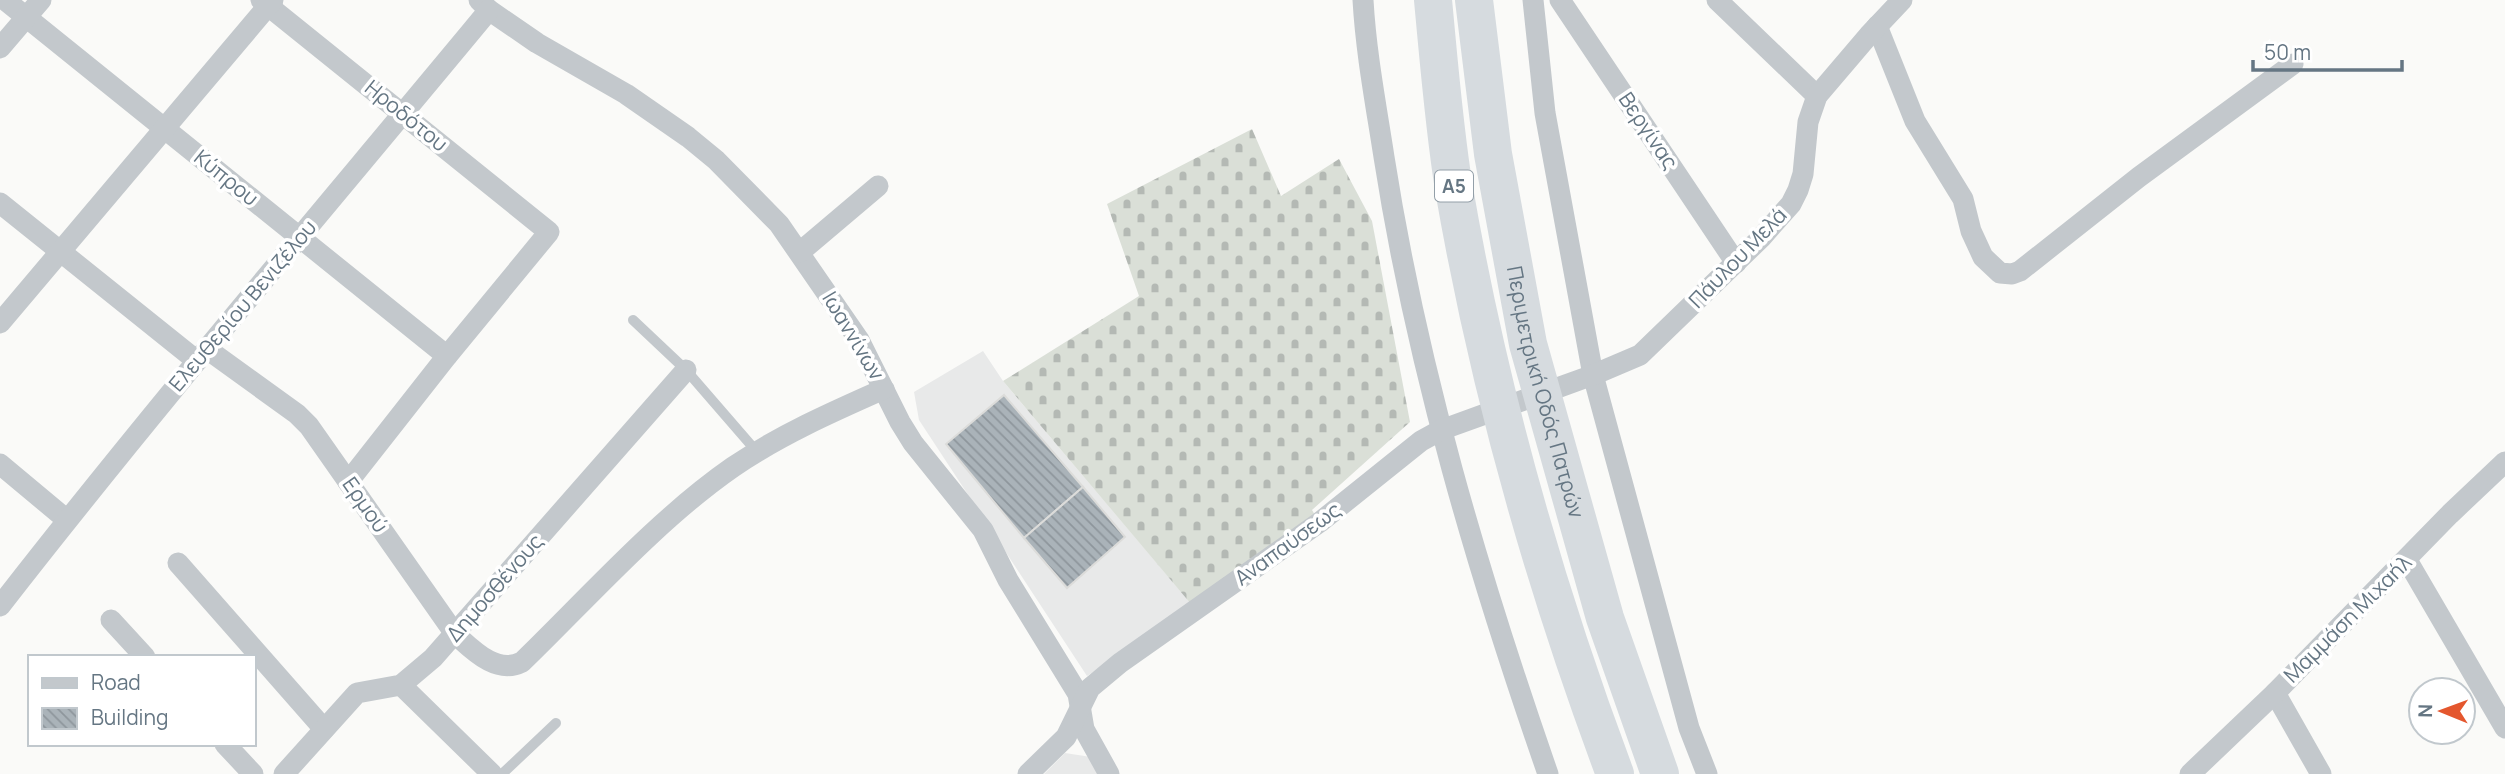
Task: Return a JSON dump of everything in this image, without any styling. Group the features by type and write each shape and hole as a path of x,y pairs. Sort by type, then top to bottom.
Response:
{"highway":[{"name":"Περιμετρική Οδός Πατρών","path":"1433,0 1441,91 1454,188 1490,370 1514,467 1558,615 1615,774"},
{"name":"Περιμετρική Οδός Πατρών","path":"1474,0 1493,154 1528,344 1605,618 1660,774"}],"street":[{"name":"Κύπρου","path":"5,0 447,356"},
{"path":"0,48 41,0"},
{"path":"1363,0 1366,37 1398,248 1441,430 1500,636 1548,774"},
{"path":"1533,0 1545,113 1592,375 1689,728 1707,774"},
{"name":"Βεργίνας","path":"1560,0 1736,263"},
{"path":"1717,0 1817,96"},
{"name":"Πάυλου Μελά","path":"1592,375 1640,355 1736,263 1791,204 1803,174 1808,122 1817,96 1898,1"},
{"path":"0,323 267,2"},
{"name":"Ηροδότου","path":"267,2 549,232 447,356"},
{"name":"Ελευθερίου Βενιζέλου","path":"0,606 202,355 403,114 484,5"},
{"name":"Ιωαννίνων","path":"484,5 537,43 626,94 688,137 716,160 779,224 849,323 913,443 983,530 1008,580 1078,694 1084,729 1109,774"},
{"path":"1877,26 1915,121 1963,200 1980,253 1993,269 2007,274 2021,271 2139,177 2293,64"},
{"path":"800,252 878,186"},
{"name":"Ερμού","path":"0,204 60,252 202,355 297,414 309,426 455,634 489,661 503,666 522,662 691,501 719,477 757,452"},
{"path":"348,482 447,356"},
{"name":"Δημοσθένους","path":"284,774 357,693 401,685 433,658 687,370"},
{"name":"Αναπαύσεως","path":"1028,774 1066,737 1090,688 1121,663 1320,522 1421,441 1441,430 1592,375"},
{"path":"757,452 813,421 884,388"},
{"name":"Μαμμάση Μιχαήλ","path":"2190,774 2505,462"},
{"path":"0,464 67,520"},
{"path":"2407,560 2505,728"},
{"path":"178,563 324,729"},
{"path":"111,620 143,655"},
{"path":"401,685 492,774"},
{"path":"2274,693 2321,774"},
{"path":"227,746 253,774"}],"lane":[{"path":"633,320 687,370 757,452"},
{"path":"502,774 556,723"}],"shaded area":[{"path":"983,351 1003,381 1193,606 1087,676 919,420 914,392"},
{"path":"1065,753 1091,757 1101,774 1044,774"}],"green space":[{"path":"1252,129 1281,196 1339,159 1372,221 1410,422 1312,510 1315,515 1191,604 1003,381 1139,296 1107,204"}],"building":[{"path":"1004,395 1083,487 1024,538 946,444"},
{"path":"1083,487 1125,537 1067,588 1024,538"}]}
